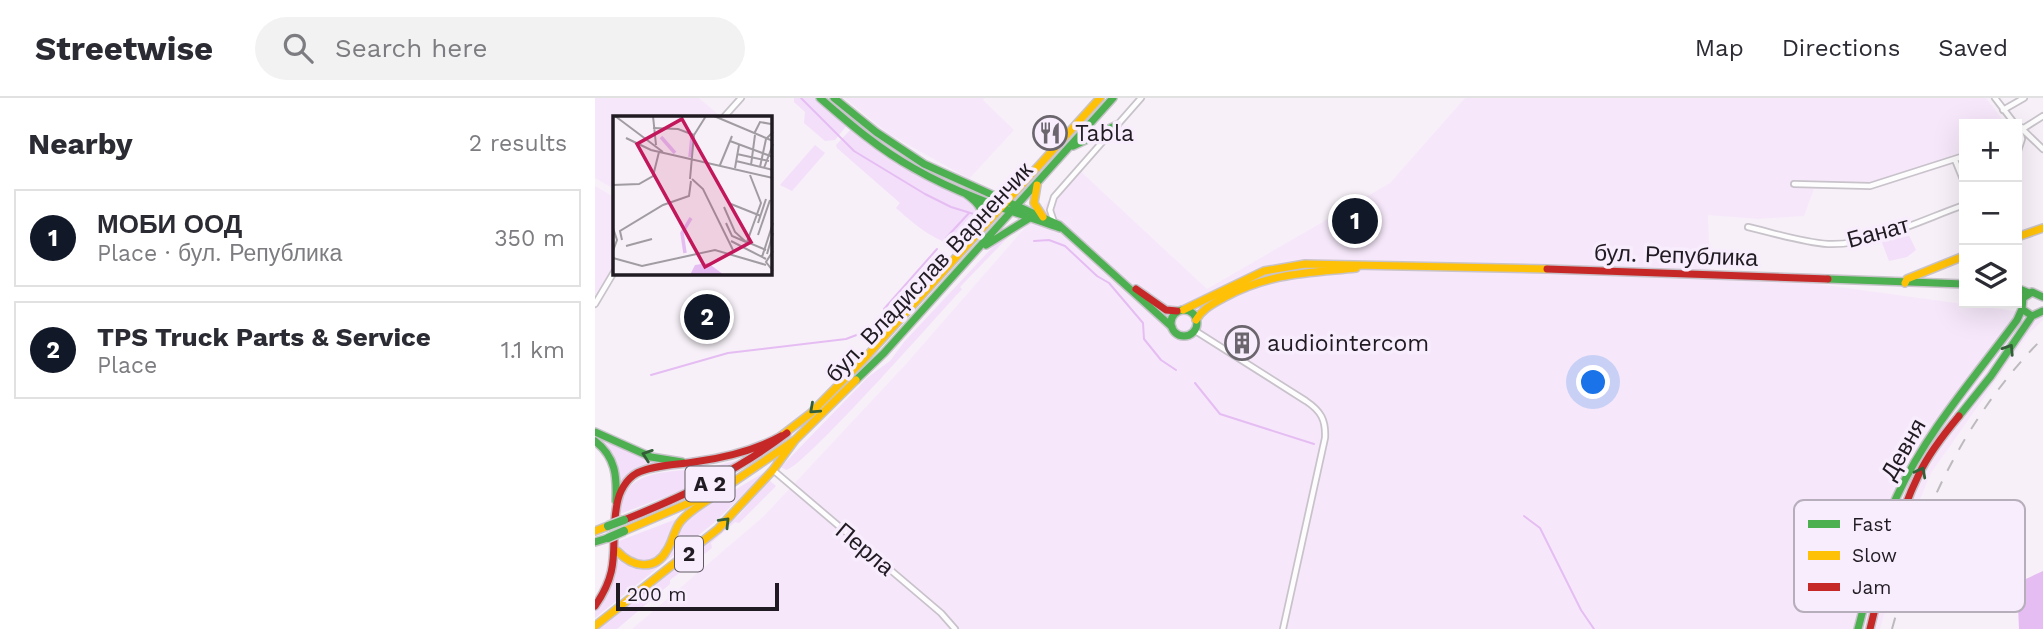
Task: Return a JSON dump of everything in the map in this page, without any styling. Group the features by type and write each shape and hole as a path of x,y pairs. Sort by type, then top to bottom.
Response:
{"main road":[{"path":"820,98 849,123 919,171 966,194 1054,222 1124,282 1177,333 1184,336 1194,330 1196,320 1190,312 1166,310 1124,282"},
{"path":"834,98 876,132 924,164 1005,206"},
{"name":"бул. Владислав Варненчик","path":"787,433 855,368 1005,206 1100,98"},
{"name":"бул. Владислав Варненчик","path":"773,470 796,440 884,353 1113,98"},
{"path":"1069,148 1117,125"},
{"path":"1038,184 1034,203 1043,217"},
{"path":"966,194 983,208 985,216 982,230"},
{"path":"1015,209 1028,219 1065,230"},
{"path":"972,256 1028,219"},
{"path":"2022,235 2043,228"},
{"path":"1905,283 1907,279 1959,258"},
{"name":"бул. Република","path":"1181,311 1241,280 1272,268 1326,263 1959,284"},
{"name":"бул. Република","path":"1196,320 1206,307 1236,291 1272,277 1386,266"},
{"path":"2022,289 2039,294"},
{"name":"Девня","path":"2022,302 2039,294"},
{"path":"2022,305 2032,316 2043,311"},
{"name":"Девня","path":"1897,500 1931,435 2009,331 2018,308"},
{"path":"1172,327 1173,318 1181,311"},
{"name":"Девня","path":"1908,500 1919,473 1938,443 1991,376 2032,316"},
{"path":"595,432 651,457 696,463"},
{"path":"616,505 623,487 636,473 746,451 787,433"},
{"name":"A 2","path":"595,531 717,480 787,433"},
{"name":"A 2","path":"595,542 726,487 796,440"},
{"path":"595,442 607,450 615,466 616,505 615,571 610,585 595,606"},
{"name":"2","path":"595,626 718,529 773,470"},
{"path":"616,550 632,564 643,566 656,562 668,551 676,527 683,519 726,487"},
{"name":"Девня","path":"1858,629 1862,612"},
{"name":"Девня","path":"1870,629 1874,612"}],"street":[{"path":"725,116 741,98"},
{"path":"1054,222 1050,210 1054,197 1141,98"},
{"path":"1995,98 2011,119"},
{"path":"2003,110 2024,98"},
{"path":"2022,125 2043,116"},
{"path":"2022,131 2043,149"},
{"name":"Банат","path":"1794,184 1870,186 1959,158"},
{"path":"1955,160 1959,170"},
{"name":"Банат","path":"1748,227 1812,242 1847,243 1959,207"},
{"path":"595,304 613,274"},
{"path":"1194,330 1319,410 1324,423 1325,438 1283,629"},
{"name":"Перла","path":"773,470 941,613 955,629"}],"shaded area":[{"path":"595,98 699,98 719,115 613,116 613,188 595,178"},
{"path":"794,98 834,98 924,164 995,197 991,204 971,195 985,216 975,236 967,243 957,245 946,243 923,230 896,208 900,203 837,148 836,145 853,127 848,124 835,140 825,141 804,123 805,112 794,102"},
{"path":"844,98 985,98 983,100 1014,130 969,179 889,134"},
{"path":"1465,98 1986,98 2002,119 1959,119 1959,161 1950,165 1877,188 1814,189 1804,216 1759,219 1708,215 1710,269 1959,303 1959,308 1992,308 2043,315 2043,320 2030,332 1931,473 1920,500 1794,500 1794,612 1885,612 1880,629 632,629 764,516 906,364 1077,168 1207,289 1390,183"},
{"path":"815,145 825,153 792,191 780,185"},
{"path":"595,186 613,196 613,269 595,299"},
{"path":"1906,229 1916,250 1907,257 1889,261 1881,240"},
{"path":"1015,230 960,287 962,289 844,418 798,462 786,470 781,467 868,377 890,361 904,342 1001,238"},
{"path":"600,438 643,458 673,464 635,471 618,487 614,460"},
{"path":"747,457 699,484 620,514 629,488 650,475 710,467"},
{"path":"768,470 715,522 595,618 595,609 614,581 618,560 639,567 661,563 667,559 688,518"},
{"path":"769,480 776,486 739,523 735,522 711,543 712,548 670,580 670,584 617,629 598,629 710,541 740,514"},
{"path":"679,518 664,547 653,561 644,563 633,560 619,551 619,541"},
{"path":"2043,571 2043,629 2019,629 2018,612 2025,612 2025,579"}],"waterway":[{"path":"801,98 854,151 925,194 951,207 977,215"},
{"path":"946,238 969,213"},
{"path":"1034,241 1049,240 1065,246 1097,276 1109,283 1143,323 1144,339 1161,360 1176,370"},
{"path":"884,309 937,249"},
{"path":"651,375 728,353 846,339 867,331"},
{"path":"1195,383 1220,414 1314,444"},
{"path":"1524,516 1540,528 1581,610 1594,629"}],"railway":[{"path":"1933,500 1967,436 1995,394 2043,338"},
{"path":"1892,629 1897,612"}],"traffic: fast":[{"path":"820,98 902,162 950,187 1060,228"},
{"path":"834,98 876,132 924,164 1059,225 1172,327"},
{"path":"856,380 884,353 1113,98"},
{"path":"1073,146 1117,125"},
{"path":"966,194 980,208 983,216 982,227"},
{"path":"986,245 1028,219"},
{"path":"1828,279 1959,284"},
{"path":"2022,290 2029,293"},
{"path":"2032,316 2022,309 2023,298 2032,292 2043,297"},
{"path":"1896,500 1909,472 1937,427 2017,320 2022,309"},
{"path":"1184,310 1193,314 1197,323 1193,332 1184,336 1175,332 1171,323 1175,314 1184,310"},
{"path":"2032,316 2043,311"},
{"path":"1959,416 1991,376 2032,316"},
{"path":"595,432 651,457 682,462"},
{"path":"595,441 607,454 614,468 616,501"},
{"path":"608,526 624,520"},
{"path":"608,538 624,531"},
{"path":"595,542 608,538"},
{"path":"1858,629 1862,612"}],"traffic: slow":[{"path":"781,436 811,413 866,357 1100,98"},
{"path":"1037,185 1034,203 1043,217"},
{"path":"2022,235 2043,228"},
{"path":"1905,283 1907,279 1959,258"},
{"path":"1183,310 1264,271 1305,264 1547,269"},
{"path":"1196,320 1212,304 1257,283 1289,275 1356,268"},
{"path":"595,626 718,529 773,470 795,440 856,380"},
{"path":"624,531 726,487 795,440"},
{"path":"617,551 636,564 656,562 667,550 685,516 721,491"},
{"path":"595,531 608,526"}],"traffic: jam":[{"path":"1547,269 1828,279"},
{"path":"1136,289 1166,310 1177,311"},
{"path":"1908,500 1927,459 1959,416"},
{"path":"624,520 708,482 787,433"},
{"path":"595,606 609,579 617,504 626,482 637,473 651,468 739,453 781,436"},
{"path":"1870,629 1874,612"}],"place":[{"name":"Tabla","path":"1050,133"},
{"name":"МОБИ ООД","path":"1355,221"},
{"name":"TPS Truck Parts & Service","path":"707,317"},
{"name":"audiointercom","path":"1242,343"}]}
